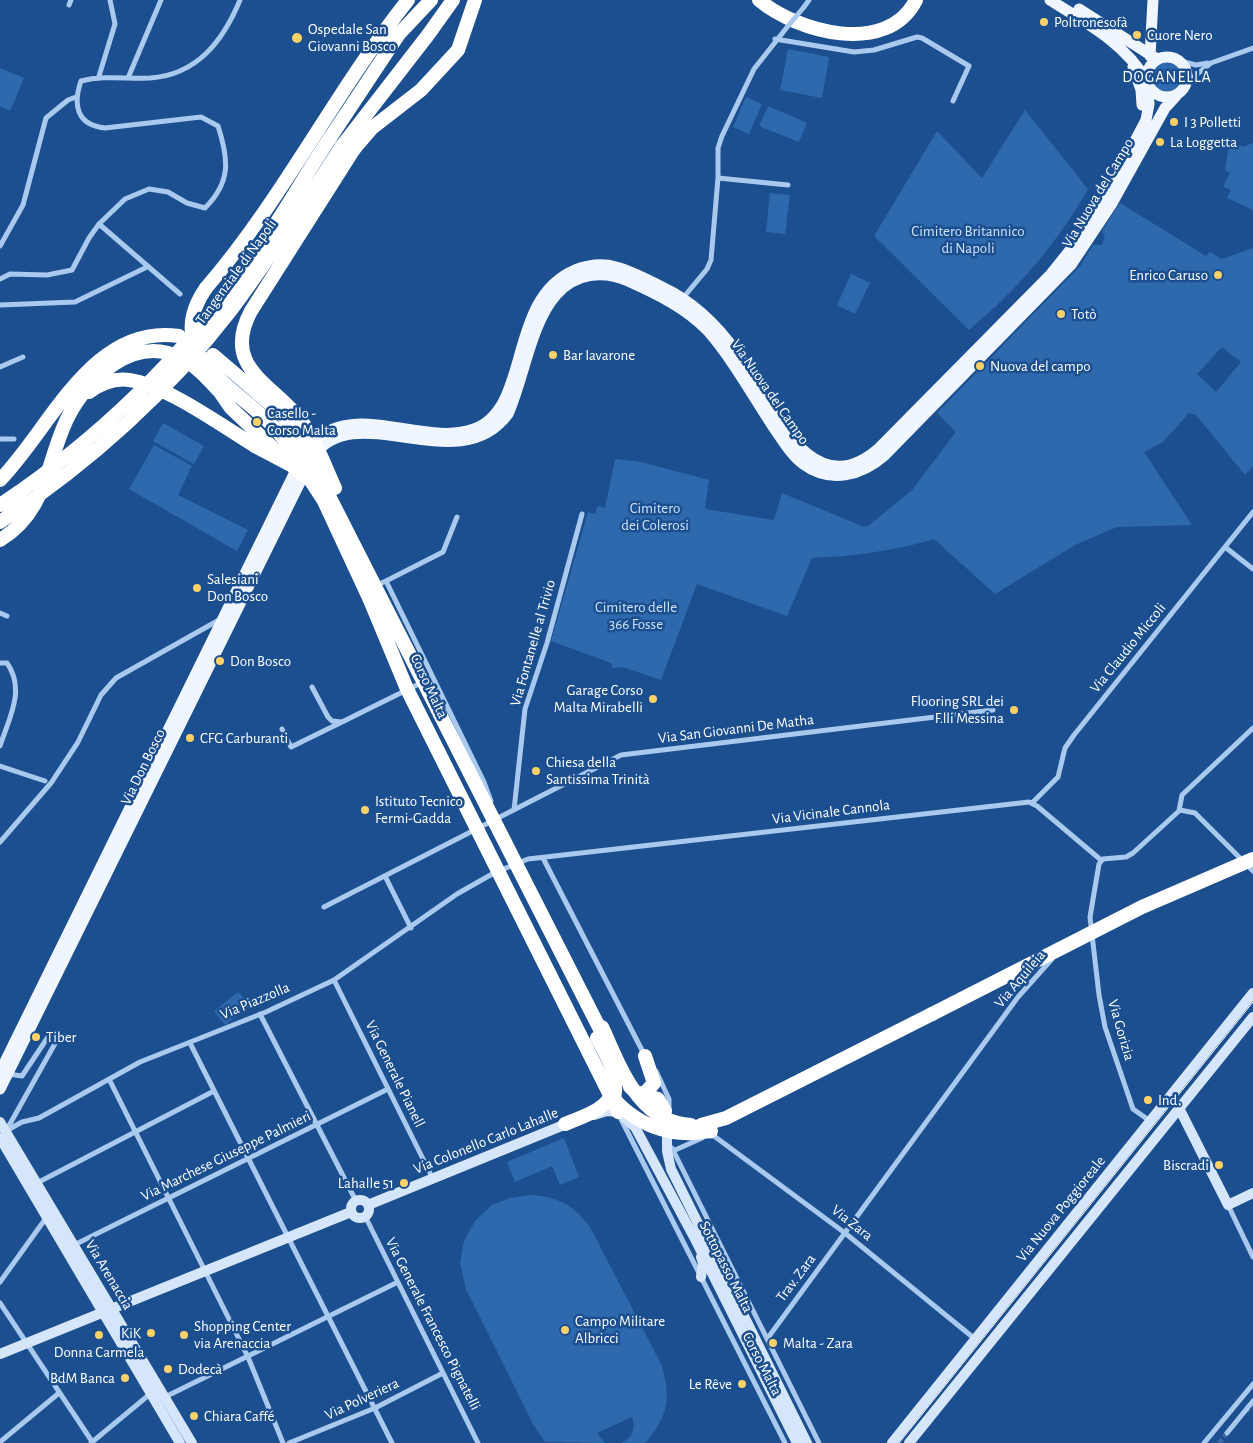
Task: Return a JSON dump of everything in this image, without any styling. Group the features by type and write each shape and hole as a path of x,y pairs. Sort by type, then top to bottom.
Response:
{"highway":[{"path":"408,0 371,50 336,139 243,329 242,347 252,374 295,413 314,443 374,597 392,656 603,1084 618,1105 633,1117 671,1132 701,1133 728,1126 1146,914 1253,869"},
{"name":"Tangenziale di Napoli","path":"0,522 86,459 168,383 212,334 253,280 399,34 431,0"},
{"name":"Tangenziale di Napoli","path":"0,505 42,476 96,432 132,400 180,350 247,266 336,139 350,134 428,35 453,0"},
{"path":"291,465 280,452 231,408 218,390 198,356 191,339 190,329 195,305 255,228 336,139 372,128 421,90 462,45 475,0"},
{"path":"759,0 780,15 800,25 830,32 853,33 880,30 895,23 908,12 916,0"},
{"path":"774,0 804,17 820,22 848,25 882,20 895,12 906,0"},
{"path":"350,134 363,123 421,90"},
{"path":"0,480 34,441 73,387 100,361 138,338 159,334 179,336"},
{"path":"0,540 21,523 32,509 47,479 62,432 76,404 93,382 112,364 142,352 161,352 180,357 199,371 218,390"},
{"path":"213,355 282,414 292,426 374,597 443,722 600,1036 615,1081 613,1100 618,1112"},
{"path":"198,356 232,390 273,426 297,458 324,500 600,1036 628,1084 639,1094 658,1099 666,1123"},
{"path":"76,404 91,390 107,382 122,380 136,382 171,396 291,465 311,481"},
{"path":"443,722 496,807 634,1092 645,1106 658,1116 670,1122 685,1125 709,1124 726,1118 1142,908 1253,859"},
{"path":"639,1094 646,1092 654,1083 645,1056"},
{"path":"565,1124 600,1108 609,1100 614,1091"}],"main road":[{"path":"1050,0 1106,37 1127,54 1152,92 1163,98 1176,96 1186,83 1187,74 1180,61 1169,57 1149,55 1064,0"},
{"path":"1147,83 1153,0"},
{"path":"1127,54 1141,90 1142,111 1139,134"},
{"name":"Via Nuova del Campo","path":"680,303 713,324 736,352 785,428 804,452 816,461 832,467 858,463 879,448 1063,260 1107,194 1139,134 1148,112 1147,83"},
{"name":"Via Nuova del Campo","path":"308,456 337,436 362,429 458,433 474,429 489,421 500,409 507,394 536,306 553,284 578,269 597,265 616,267 665,288 729,357 778,433 803,464 831,476 861,471 885,455 1070,265 1103,218 1166,108 1176,96"},
{"name":"Via Don Bosco","path":"191,693 224,617 308,456"},
{"name":"Via Don Bosco","path":"0,1089 3,1072 308,456"},
{"name":"Via Nuova Poggioreale","path":"892,1443 1253,993"},
{"name":"Via Nuova Poggioreale","path":"909,1443 1253,1017"},
{"path":"1167,1100 1180,1108 1228,1205 1253,1192"},
{"name":"Via Colonello Carlo Lahalle","path":"368,1206 565,1124 607,1111 618,1112"},
{"name":"Sottopasso Malta","path":"618,1112 635,1127 696,1242 796,1443"},
{"name":"Via Arenaccia","path":"0,1122 3,1135 47,1217 165,1397 192,1443"},
{"name":"Sottopasso Malta","path":"666,1123 669,1163 674,1175 807,1443"},
{"name":"Via Arenaccia","path":"3,1135 36,1183 74,1246 151,1393 180,1443"},
{"path":"356,1201 364,1201 368,1206 368,1212 365,1216 358,1218 351,1212 352,1204 356,1201"},
{"path":"0,1354 351,1212"},
{"path":"696,1242 703,1263 701,1276"}],"street":[{"path":"99,76 115,24 110,0"},
{"path":"128,78 161,0"},
{"path":"0,279 10,274 47,275 72,270 89,238 99,224 125,199 149,189 168,192 187,203 205,208 215,198 225,181 225,147 218,126 201,117 105,128 95,127 81,117 76,97 81,81 99,76 151,78 172,73 202,59 224,33 240,0"},
{"path":"680,303 707,269 711,260 718,178 718,148 722,136 754,69 775,39 809,0"},
{"path":"775,39 854,52 874,50 911,38 922,38 969,66 954,101"},
{"path":"1180,61 1196,65 1211,63 1253,48"},
{"path":"1186,83 1211,63"},
{"path":"0,246 23,205 46,118 68,100 76,97"},
{"path":"718,178 788,185"},
{"path":"99,224 180,294"},
{"path":"0,304 75,302 148,267"},
{"path":"0,367 23,357"},
{"path":"0,440 14,439"},
{"name":"Via Claudio Miccoli","path":"1032,803 1058,778 1065,748 1074,735 1253,512"},
{"name":"Via Fontanelle al Trivio","path":"514,810 525,709 547,643 582,514"},
{"path":"386,581 443,552 457,517"},
{"path":"1225,547 1253,569"},
{"name":"Corso Malta","path":"520,862 498,818 484,782 386,581 369,589 412,688 614,1091"},
{"path":"0,613 7,616"},
{"path":"0,842 51,783 78,742 101,695 116,678 224,617"},
{"path":"0,663 7,662 13,672 17,690 0,746"},
{"path":"282,729 291,747 434,678"},
{"path":"312,687 328,717 332,721 342,722"},
{"name":"Via San Giovanni De Matha","path":"324,907 481,828 617,756 993,710"},
{"path":"1032,803 1102,860 1129,856 1180,810 1182,795 1253,728"},
{"path":"0,766 45,781"},
{"name":"Via Vicinale Cannola","path":"520,862 1032,803"},
{"path":"1180,810 1195,813 1253,869"},
{"name":"Corso Malta","path":"543,858 645,1056 658,1073 669,1099 666,1123 673,1151 819,1443"},
{"path":"1090,935 1091,913 1102,860"},
{"name":"Via Piazzolla","path":"3,1135 22,1122 39,1118 108,1079 154,1056 260,1014 334,980 457,894 520,862"},
{"path":"385,876 410,928"},
{"name":"Via Gorizia","path":"1090,935 1105,1027 1133,1109 1150,1121"},
{"name":"Via Aquileia","path":"845,1233 1018,997 1054,956 1090,935"},
{"name":"Via Generale Pianell","path":"334,980 433,1179"},
{"path":"260,1014 356,1201"},
{"path":"3,1072 22,1076 48,1037 54,1033 56,1034 57,1040 3,1135"},
{"path":"190,1043 327,1318 392,1443"},
{"path":"108,1079 248,1357 283,1443"},
{"name":"Via Marchese Giuseppe Palmieri","path":"74,1246 388,1090"},
{"path":"36,1183 214,1091"},
{"name":"Corso Malta","path":"618,1112 784,1443"},
{"name":"Via Zara","path":"673,1151 708,1136 714,1136 845,1233 975,1339"},
{"path":"1228,1205 1253,1257"},
{"name":"Via Generale Francesco Pignatelli","path":"365,1216 478,1443"},
{"path":"0,1282 47,1217"},
{"name":"Trav. Zara","path":"767,1338 845,1233"},
{"path":"165,1397 398,1282"},
{"path":"0,1303 92,1443 151,1393"},
{"name":"Via Polveriera","path":"289,1443 375,1408 443,1373"},
{"path":"1204,1443 1253,1384"},
{"path":"0,1442 59,1393"},
{"path":"1227,1433 1253,1402"}],"green space":[{"path":"788,49 829,57 822,98 780,90"},
{"path":"1167,60 1174,61 1179,65 1183,70 1183,84 1179,89 1174,93 1167,94 1160,93 1155,89 1151,84 1150,77 1151,70 1155,65 1160,61"},
{"path":"0,68 24,78 10,111 0,106"},
{"path":"746,97 762,104 749,134 733,127"},
{"path":"768,106 807,123 799,142 759,126"},
{"name":"Cimitero Britannico di Napoli","path":"1025,110 1088,189 1063,229 1035,265 1004,298 969,330 874,236 937,131 982,178"},
{"path":"1230,140 1243,147 1253,143 1253,210 1227,198 1231,190 1223,187 1230,173 1225,170"},
{"path":"770,193 790,195 785,234 766,232"},
{"path":"1120,203 1206,256 1210,252 1222,259 1253,248 1253,466 1245,475 1196,415 1189,413 1163,442 1144,452 1192,525 1117,527 1075,545 995,594 934,539 874,552 812,558 787,616 697,584 661,680 623,667 613,668 611,663 551,641 588,512 595,514 598,506 605,508 615,459 641,462 709,480 705,509 774,520 782,493 864,527 868,526 912,490 956,432 937,413 1081,265 1093,245 1102,245 1105,237 1102,231","holes":["1222,347 1241,362 1216,392 1197,374"]},
{"path":"851,274 870,283 855,314 837,305"},
{"path":"163,423 204,446 194,464 153,441"},
{"path":"154,445 192,466 178,495 248,530 237,551 129,489"},
{"path":"238,992 251,1005 225,1025 214,1011"},
{"path":"564,1138 579,1177 560,1185 552,1166 515,1182 507,1162"},
{"name":"Campo Militare Albricci","path":"531,1195 557,1200 571,1208 584,1219 590,1227 661,1364 666,1387 666,1406 659,1424 645,1443 621,1443 631,1435 634,1425 632,1417 597,1433 605,1443 545,1442 533,1424 466,1289 460,1263 464,1241 475,1221 492,1205 510,1198"}],"tunnel":[{"path":"1245,1411 1253,1408"},
{"path":"1219,1443 1227,1433"}],"tram line":[{"path":"899,1443 1253,1002"}],"place":[{"name":"Poltronesofà","path":"1044,22"},
{"name":"Cuore Nero","path":"1137,35"},
{"name":"Ospedale San Giovanni Bosco","path":"297,38"},
{"name":"I 3 Polletti","path":"1174,122"},
{"name":"La Loggetta","path":"1160,142"},
{"name":"Enrico Caruso","path":"1218,275"},
{"name":"Totò","path":"1061,314"},
{"name":"Bar Iavarone","path":"553,355"},
{"name":"Nuova del campo","path":"980,366"},
{"name":"Casello - Corso Malta","path":"257,422"},
{"name":"Salesiani Don Bosco","path":"197,588"},
{"name":"Don Bosco","path":"220,661"},
{"name":"Garage Corso Malta Mirabelli","path":"653,699"},
{"name":"Flooring SRL dei F.lli Messina","path":"1014,710"},
{"name":"CFG Carburanti","path":"190,738"},
{"name":"Chiesa della Santissima Trinità","path":"536,771"},
{"name":"Istituto Tecnico Fermi-Gadda","path":"365,810"},
{"name":"Tiber","path":"36,1037"},
{"name":"Ind.","path":"1148,1100"},
{"name":"Biscradi","path":"1219,1165"},
{"name":"Lahalle 51","path":"404,1183"},
{"name":"Campo Militare Albricci","path":"565,1330"},
{"name":"KiK","path":"151,1333"},
{"name":"Donna Carmela","path":"99,1335"},
{"name":"Shopping Center via Arenaccia","path":"184,1335"},
{"name":"Malta - Zara","path":"773,1343"},
{"name":"Dodecà","path":"168,1369"},
{"name":"BdM Banca","path":"125,1378"},
{"name":"Le Rêve","path":"742,1384"},
{"name":"Chiara Caffé","path":"194,1416"}],"district":[{"name":"DOGANELLA","path":"1167,77"}],"park label":[{"name":"Cimitero dei Colerosi","path":"655,516"},
{"name":"Cimitero delle 366 Fosse","path":"636,616"}]}
